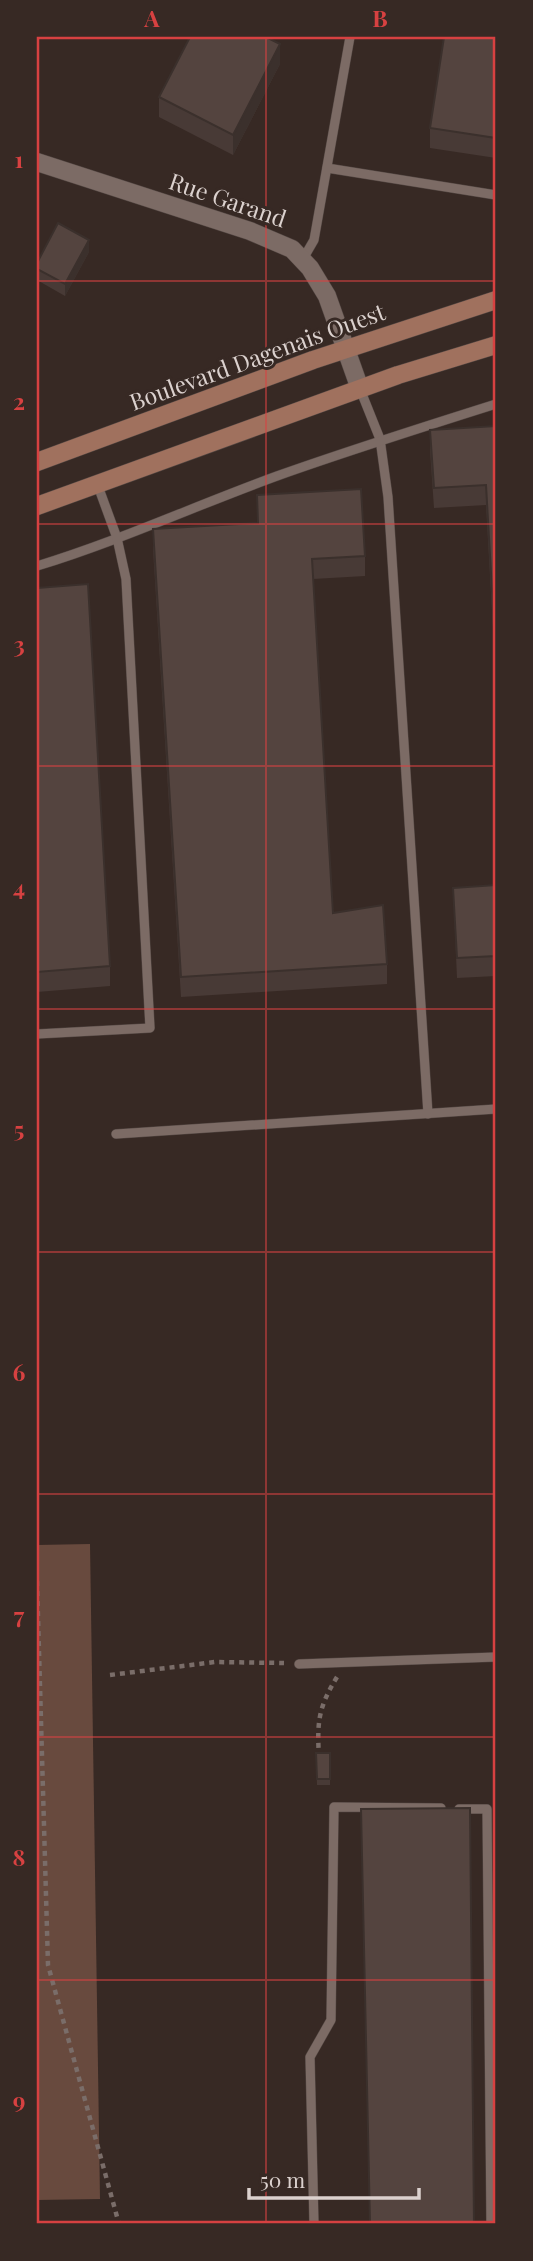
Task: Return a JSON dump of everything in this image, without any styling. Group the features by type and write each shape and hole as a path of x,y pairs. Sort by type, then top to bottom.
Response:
{"main road":[{"name":"Boulevard Dagenais Ouest","path":"37,462 347,348 496,300"},
{"path":"37,506 360,389 496,345"}],"street":[{"name":"Rue Garand","path":"37,162 267,236 284,244 303,259 327,296 360,389"}],"lane":[{"path":"303,259 312,247 350,37"},
{"path":"327,168 496,195"},
{"path":"360,389 380,439 388,497 428,1114"},
{"path":"37,566 380,439 496,404"},
{"path":"37,1034 150,1028 126,579 117,538 98,486"},
{"path":"116,1135 496,1109"},
{"path":"299,1664 496,1657"},
{"path":"314,2224 310,2057 331,2020 334,1807 487,1809 491,2224"}],"path":[{"path":"37,1581 48,1965 119,2224"},
{"path":"319,1759 317,1725 322,1702 348,1661"},
{"path":"110,1675 215,1662 299,1664"}],"shaded area":[{"path":"90,1544 100,2199 37,2200 37,1545"}],"building":[{"path":"190,37 266,37 280,44 233,135 159,97"},
{"path":"444,37 496,37 496,138 430,128"},
{"path":"58,223 89,240 65,284 37,269 37,263"},
{"path":"496,426 496,661 486,485 434,488 430,430"},
{"path":"361,489 365,556 312,559 333,913 383,905 387,964 181,977 153,529 258,523 257,495"},
{"path":"88,584 110,966 37,972 37,588"},
{"path":"496,885 496,956 457,958 453,888"},
{"path":"316,1753 330,1753 330,1779 317,1779"},
{"path":"470,1808 474,2224 370,2224 361,1809"}]}
